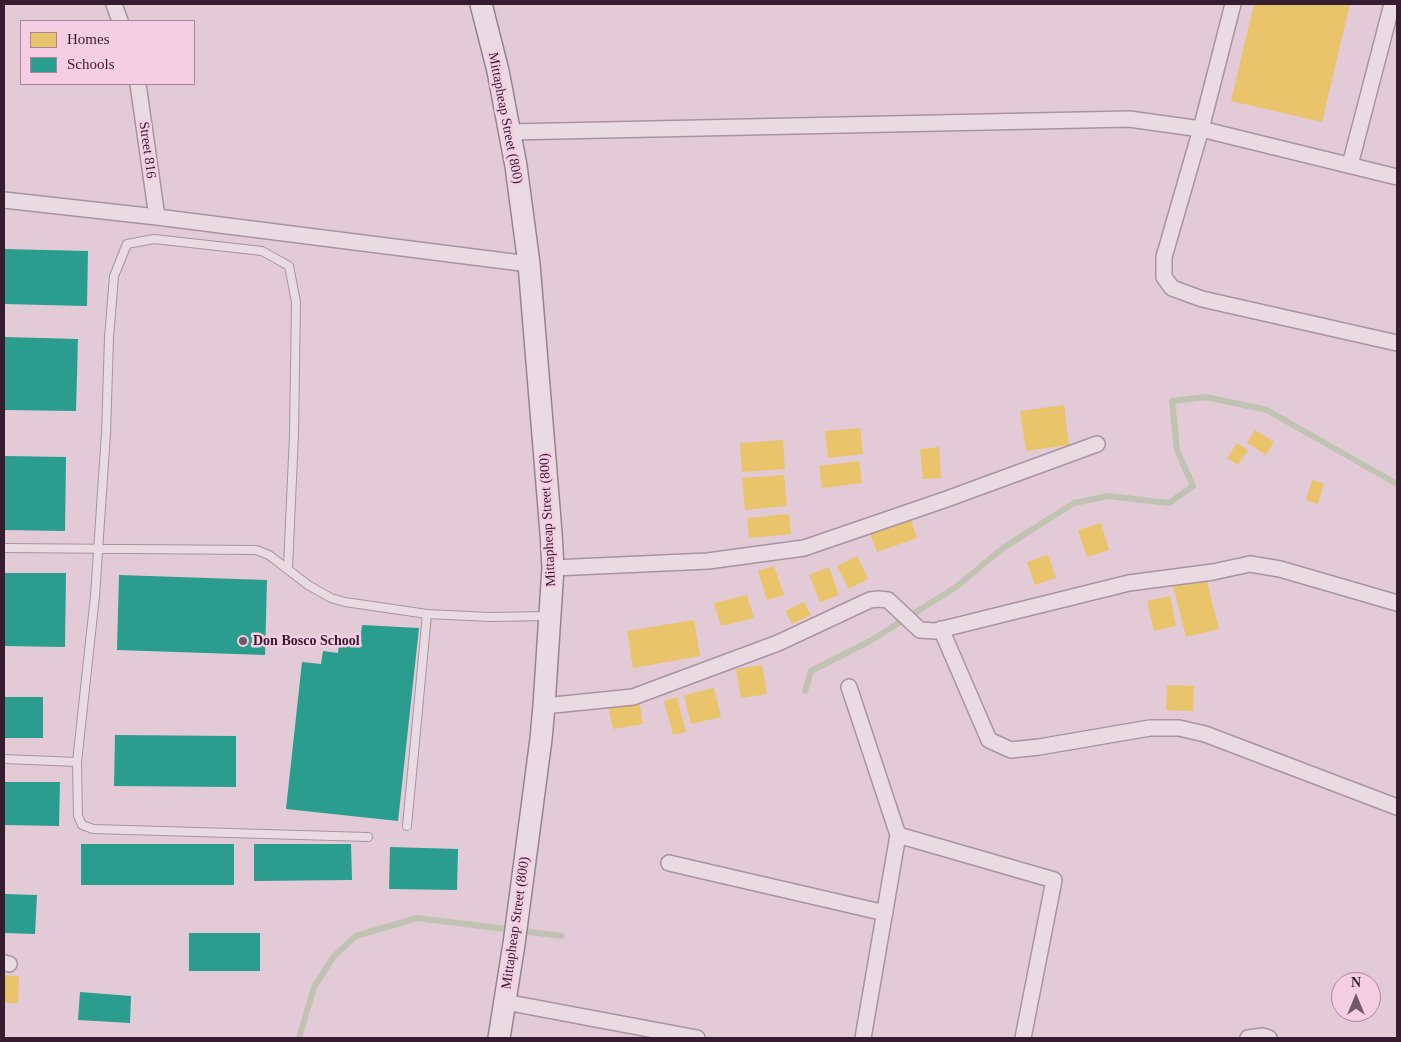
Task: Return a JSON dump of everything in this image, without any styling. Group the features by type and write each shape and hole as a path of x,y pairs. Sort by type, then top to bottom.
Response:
{"main road":[{"name":"Mittapheap Street (800)","path":"481,4 498,71 516,166 529,264 551,533 552,568 544,706 514,944 499,1038"}],"street":[{"path":"114,4 120,20"},
{"path":"1233,4 1201,128 1164,257 1164,277 1172,288 1202,299 1397,343"},
{"path":"1350,165 1392,4"},
{"name":"Street 816","path":"138,85 157,217"},
{"path":"509,132 1129,119 1201,128 1397,177"},
{"path":"4,200 157,217 529,264"},
{"path":"552,568 708,561 804,548 944,500 1097,444"},
{"path":"544,706 633,697 778,643 870,600 888,600 920,630 942,629 1129,583 1213,572 1250,564 1397,603"},
{"path":"942,629 989,740 1011,750 1150,728 1179,728 1205,734 1397,806"},
{"path":"848,687 898,835 863,1038"},
{"path":"898,835 1054,880 1023,1038"},
{"path":"669,863 885,913"},
{"path":"505,1002 697,1038"},
{"path":"1248,1038 1263,1036 1268,1038"}],"lane":[{"path":"288,568 294,434 296,302 289,266 262,251 154,239 127,244 114,276 95,596 77,762 78,816 82,825 93,829 368,837"},
{"path":"4,548 256,550 269,555 308,585 331,598 345,602 427,614 490,617 550,616"},
{"path":"407,826 427,614"},
{"path":"4,759 77,762"}],"building: Homes":[{"path":"1254,4 1350,4 1322,122 1231,101"},
{"path":"1064,405 1069,445 1026,451 1020,411"},
{"path":"860,428 863,454 828,458 825,431"},
{"path":"1255,430 1274,442 1266,455 1247,443"},
{"path":"783,440 785,469 742,472 740,443"},
{"path":"1237,443 1248,450 1238,465 1227,458"},
{"path":"939,447 941,478 923,479 920,449"},
{"path":"859,461 862,483 822,488 819,466"},
{"path":"784,475 787,506 745,510 742,478"},
{"path":"1312,480 1324,484 1318,504 1306,500"},
{"path":"789,514 791,534 749,538 747,518"},
{"path":"911,520 917,538 877,552 870,534"},
{"path":"1101,523 1109,550 1087,557 1078,530"},
{"path":"1048,555 1056,578 1035,585 1027,562"},
{"path":"857,556 868,579 849,589 837,566"},
{"path":"774,566 784,595 767,600 758,571"},
{"path":"829,567 839,595 820,602 809,575"},
{"path":"1206,578 1219,629 1186,637 1173,586"},
{"path":"747,595 754,618 721,626 714,603"},
{"path":"1170,596 1176,626 1154,631 1147,601"},
{"path":"804,602 811,615 792,624 785,611"},
{"path":"694,620 700,656 633,668 627,631"},
{"path":"762,665 767,694 741,698 736,669"},
{"path":"1167,685 1194,686 1193,711 1166,710"},
{"path":"714,688 721,717 691,724 684,695"},
{"path":"677,697 686,732 673,735 664,701"},
{"path":"639,700 643,724 613,729 608,706"},
{"path":"4,975 19,976 18,1003 4,1003"}],"building: Schools":[{"path":"4,249 88,251 87,306 4,304"},
{"path":"4,337 78,339 76,411 4,410"},
{"path":"4,456 66,457 65,531 4,530"},
{"path":"4,573 66,573 65,647 4,646"},
{"path":"119,575 267,580 265,655 117,650"},
{"path":"362,625 419,628 398,821 286,809 302,662 321,664 323,651 338,653 339,642 360,643"},
{"path":"4,697 43,697 43,738 4,738"},
{"path":"115,735 236,736 236,787 114,786"},
{"path":"4,782 60,782 59,826 4,825"},
{"path":"81,844 234,844 234,885 81,885"},
{"path":"254,844 351,844 352,880 254,881"},
{"path":"390,847 458,849 457,890 389,889"},
{"path":"4,894 37,895 35,934 4,933"},
{"path":"189,933 260,933 260,971 189,971"},
{"path":"80,992 131,996 130,1023 78,1020"}],"waterway":[{"path":"805,691 811,671 870,641 956,587 1003,548 1074,503 1108,496 1169,503 1193,486 1177,450 1172,401 1206,397 1267,410 1397,484"},
{"path":"299,1038 314,987 334,956 356,936 417,918 562,936"}],"place":[{"name":"Don Bosco School","path":"243,641"}]}
